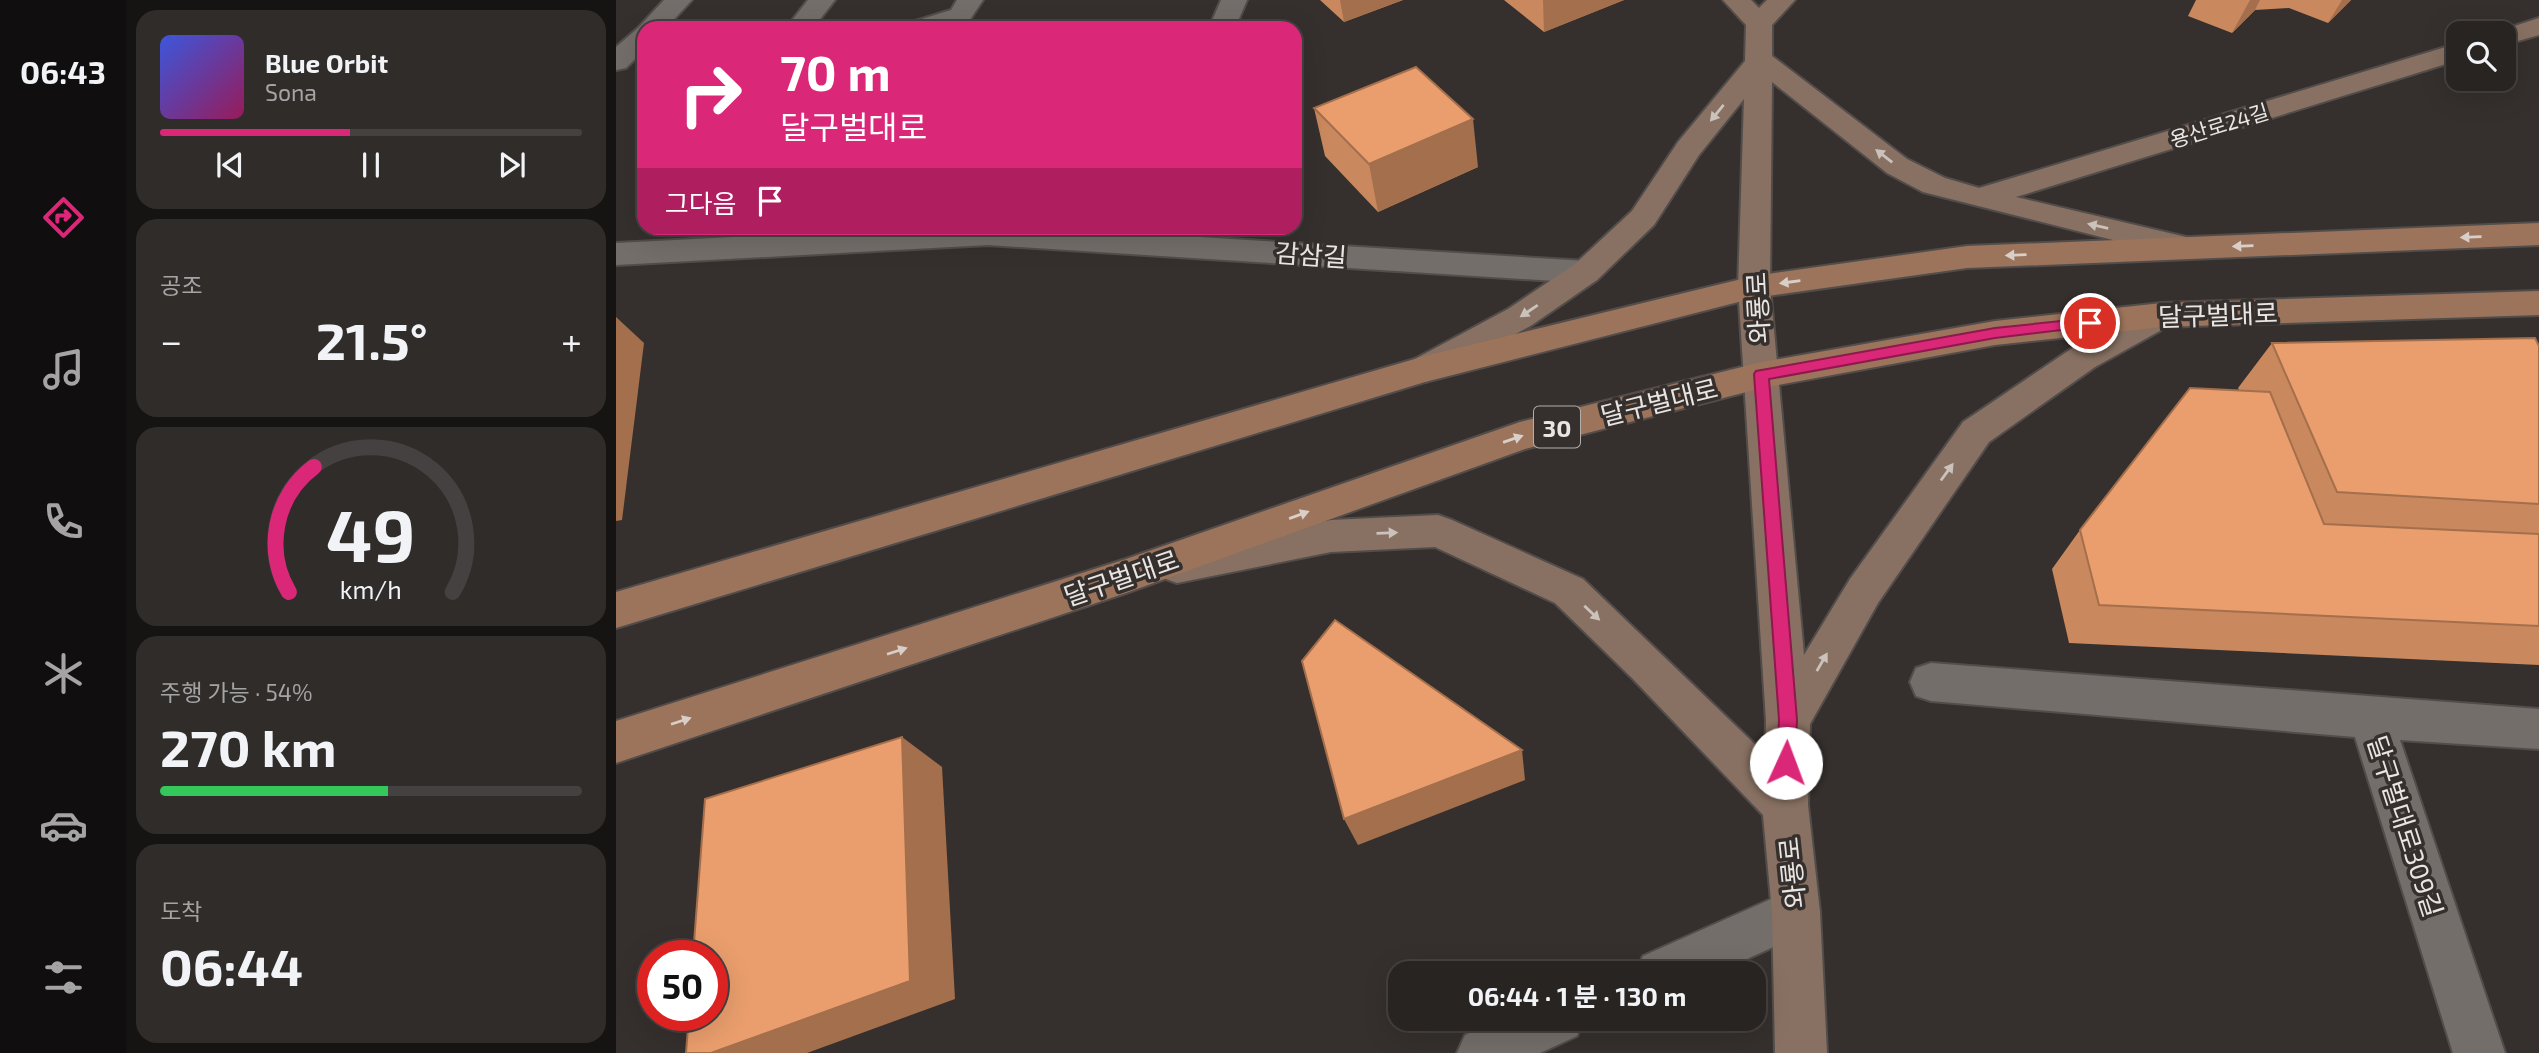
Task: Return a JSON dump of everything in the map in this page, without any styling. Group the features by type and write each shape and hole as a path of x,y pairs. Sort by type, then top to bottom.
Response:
{"main road":[{"path":"1736,0 1759,23 1782,0"},
{"name":"와룡로","path":"1759,23 1754,287 1788,720 1784,805 1796,912 1801,1053"},
{"path":"2516,33 2539,26"},
{"name":"용산로24길","path":"1979,198 2446,55"},
{"path":"1426,369 1520,317 1586,272 1643,218 1688,149 1760,60 1897,166 1934,185 2188,248"},
{"path":"616,610 1426,369 1754,287 1967,257 2539,234"},
{"name":"달구벌대로","path":"616,742 1126,576 1520,436 1762,374 1995,333 2162,315 2539,303"},
{"path":"1788,720 1864,591 1976,432 2083,358 2162,315"},
{"path":"1126,576 1331,536 1438,531 1569,591 1648,666 1784,805"}],"street":[{"path":"658,21 679,0"},
{"path":"805,21 822,0"},
{"path":"942,21 960,15 970,0"},
{"path":"1225,21 1234,0"},
{"path":"616,30 637,32"},
{"path":"616,62 637,40"},
{"name":"감삼길","path":"616,254 969,235"},
{"name":"감삼길","path":"1132,235 1586,272"},
{"path":"1930,682 2371,718"},
{"name":"달구벌대로309길","path":"2479,1053 2371,718 2539,729"},
{"path":"1687,961 1796,912"},
{"path":"1483,1053 1531,1031"}],"building":[{"path":"1416,67 1473,119 1369,164 1314,108"},
{"path":"2535,338 2539,346 2539,504 2337,492 2272,343"},
{"path":"2190,388 2270,392 2324,524 2539,534 2539,626 2099,605 2080,530"},
{"path":"1335,620 1522,750 1344,819 1302,661"},
{"path":"902,737 910,981 711,1053 686,1053 688,1031 728,1031 728,940 694,940 705,799"}],"route":[{"path":"1786,763 1788,720 1762,374 1995,333 2090,323"}]}
